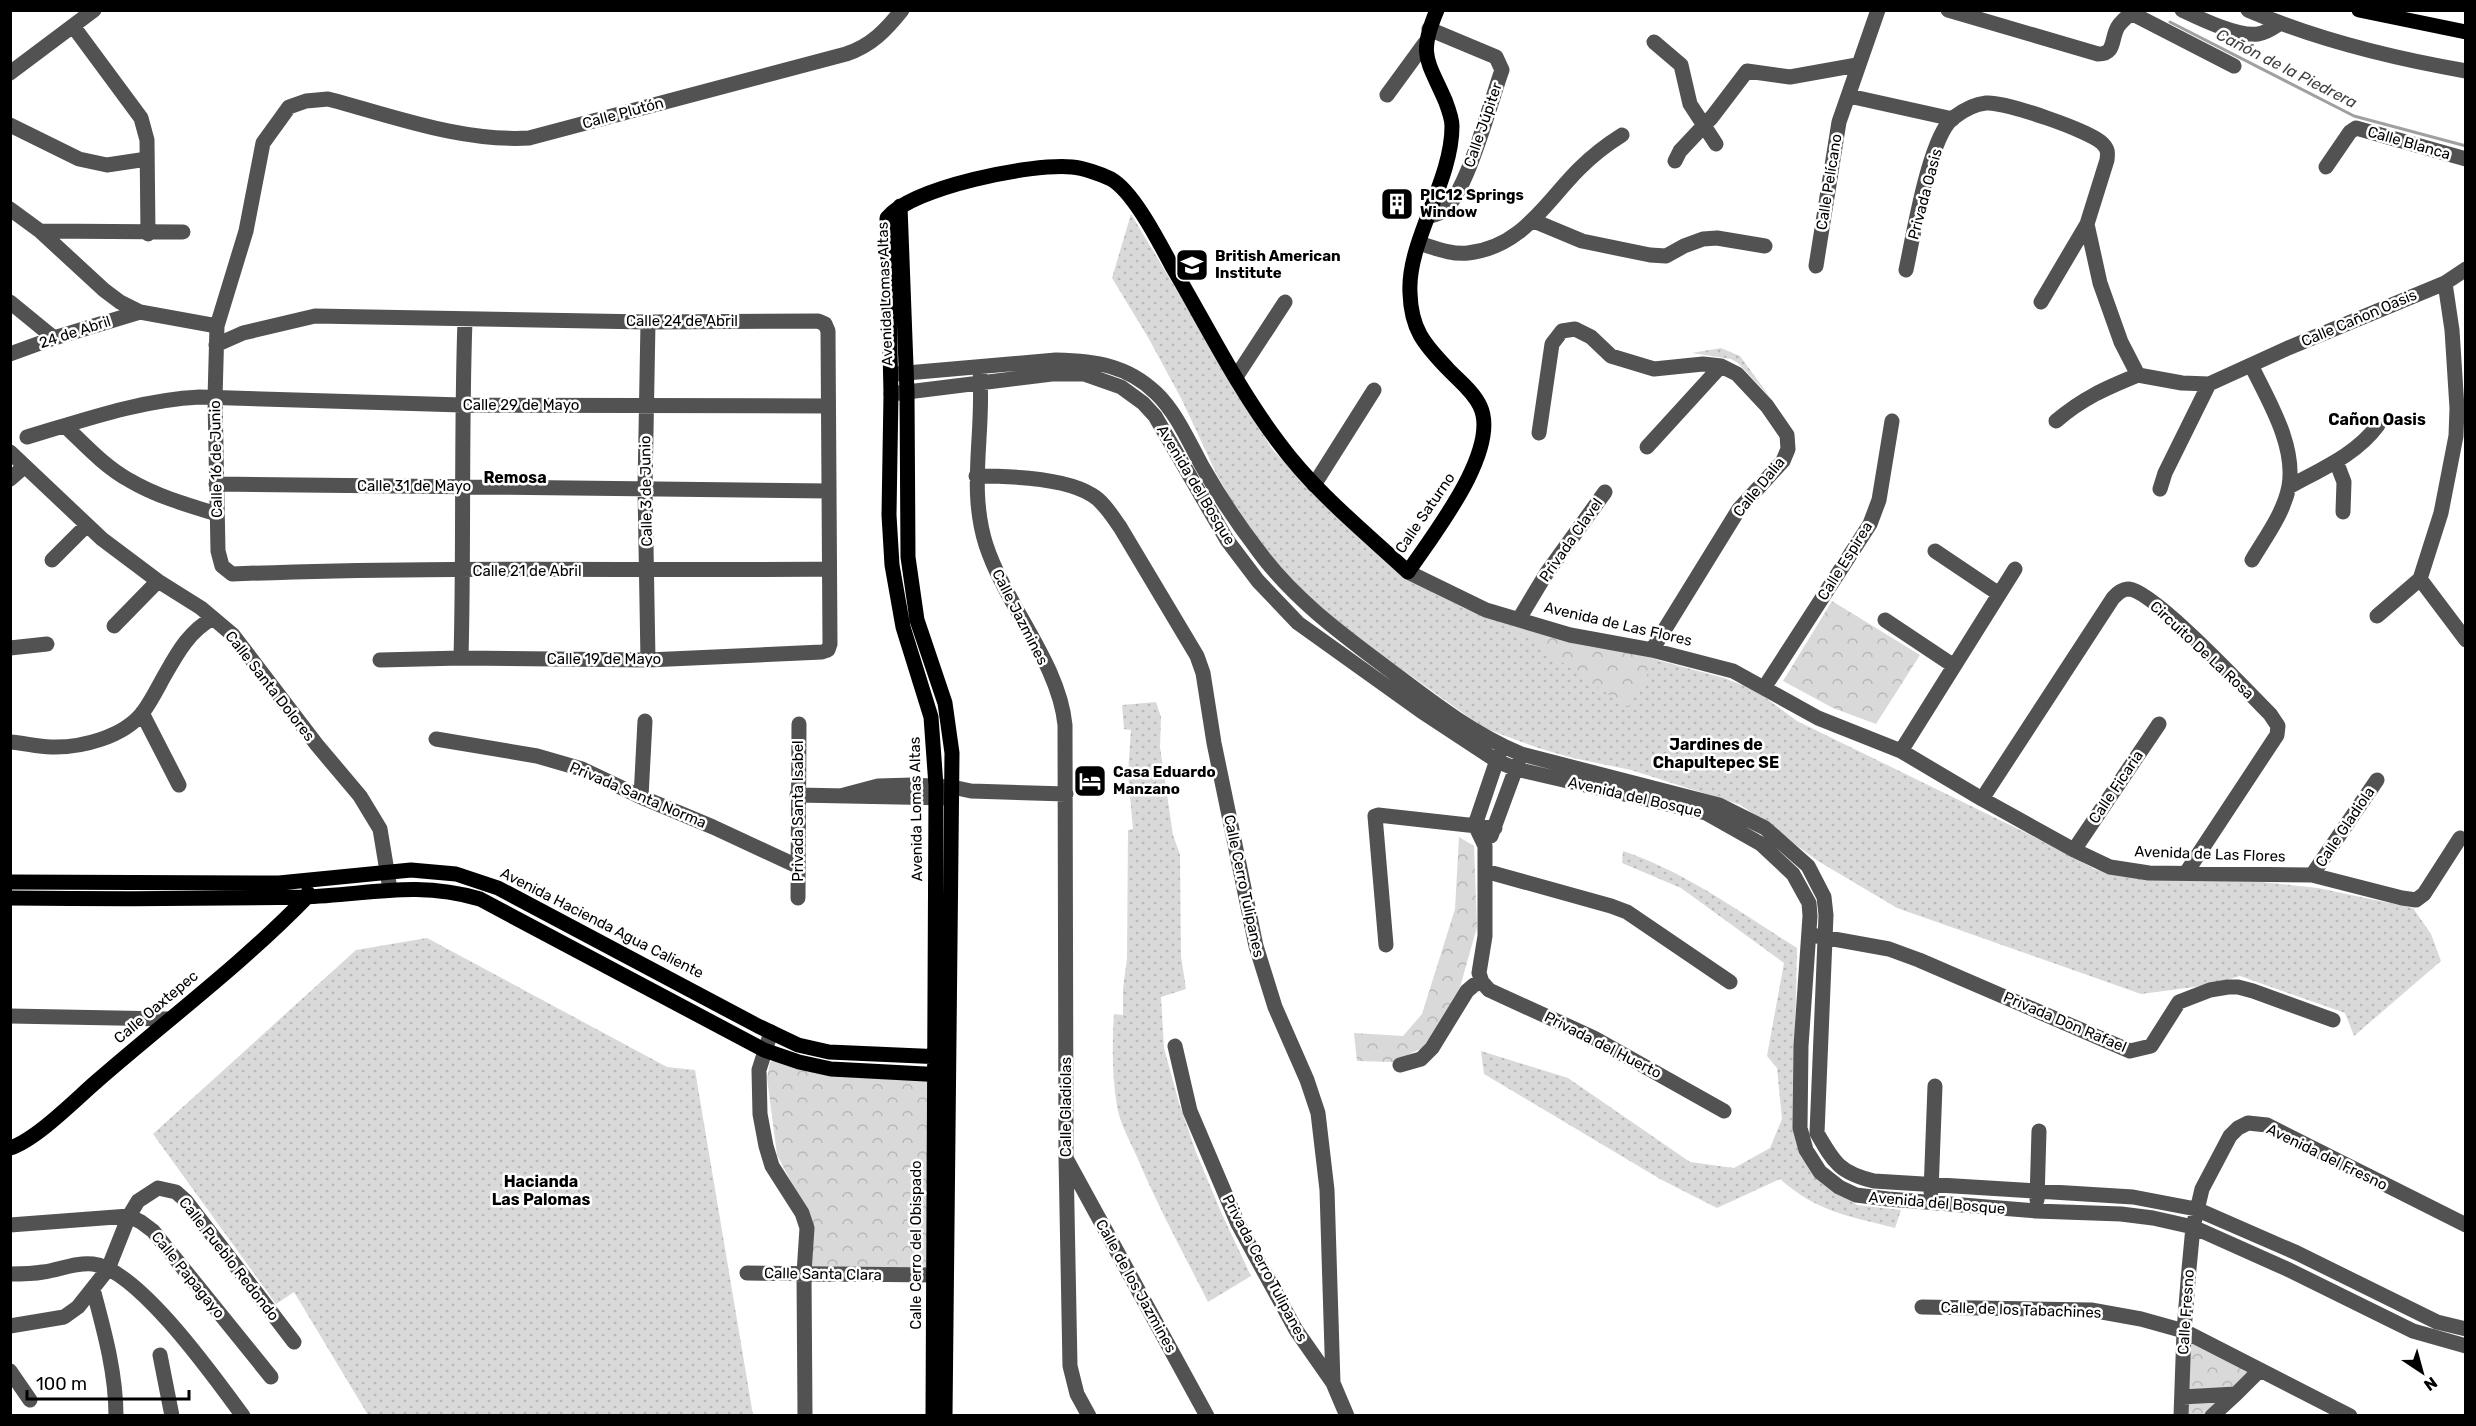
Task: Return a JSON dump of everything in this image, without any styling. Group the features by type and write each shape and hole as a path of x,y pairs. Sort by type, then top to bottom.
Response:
{"main road":[{"path":"1427,36 1437,10"},
{"path":"2359,10 2466,32"},
{"name":"Calle Saturno","path":"1408,572 1470,477 1481,440 1483,417 1480,406 1472,394 1425,346 1416,326 1409,292 1412,268 1419,243 1430,216 1445,165 1452,124 1447,105 1429,66 1427,36"},
{"name":"Avenida de Las Flores","path":"900,206 942,189 988,176 1034,167 1074,167 1112,180 1140,208 1236,376 1279,443 1314,485 1408,572"},
{"name":"Avenida Lomas Altas","path":"900,206 886,218 886,224 898,373 908,557 917,620 949,719 950,1057 942,1075"},
{"name":"Avenida Lomas Altas","path":"899,393 889,514 892,565 903,627 931,717 935,792 934,1056 942,1075"},
{"name":"Avenida Hacienda Agua Caliente","path":"10,882 311,881 388,871 431,870 456,874 498,888 798,1045 829,1052 950,1057"},
{"path":"307,897 311,881"},
{"path":"10,898 224,899 307,897 390,890 452,891 480,899 765,1050 799,1062 831,1069 942,1075"},
{"name":"Calle Oaxtepec","path":"10,1148 37,1132 284,920 307,897"},
{"name":"Calle Cerro del Obispado","path":"933,1416 942,1075"},
{"name":"Calle Cerro del Obispado","path":"942,1075 945,1416"}],"street":[{"path":"10,73 94,10"},
{"name":"Calle Plutón","path":"328,99 474,137 502,140 529,138 864,49 902,10"},
{"name":"Calle Pelícano","path":"1816,266 1835,140 1850,96 1857,66 1878,10"},
{"path":"1948,10 2098,54 2106,54 2111,50 2119,25 2132,12 2234,66"},
{"path":"2182,10 2213,24 2249,34 2265,32 2279,24"},
{"path":"2248,10 2279,24 2394,58 2466,71"},
{"path":"73,26 141,118 147,140 147,234"},
{"path":"1387,95 1427,36"},
{"name":"Calle Júpiter","path":"1427,36 1496,57 1502,70 1465,177 1455,198 1442,212 1430,216"},
{"path":"1653,42 1681,65 1690,104 1716,144"},
{"path":"1675,161 1680,151 1747,71 1790,77 1857,66"},
{"path":"1850,96 1953,119 1977,104 1997,104 2040,115 2101,141 2108,150 2108,160 2087,224 2041,302"},
{"name":"Calle 16 de Junio","path":"225,570 218,551 215,398 217,326 246,231 263,143 289,107 306,101 328,99"},
{"name":"Privada Oasis","path":"1906,270 1920,204 1939,139 1953,119"},
{"path":"10,125 79,159 107,165 147,159"},
{"name":"Calle Blanca","path":"2326,167 2352,129 2356,128 2466,159"},
{"path":"1419,243 1443,251 1468,253 1504,240 1534,221 1579,169 1601,149 1622,135"},
{"path":"11,210 40,231 104,290 140,312 217,326"},
{"path":"1534,221 1582,241 1650,255 1666,256 1703,239 1717,238 1765,246"},
{"path":"2087,224 2100,283 2121,342 2138,375"},
{"path":"40,231 147,234 183,232"},
{"name":"Calle Cañon Oasis","path":"2209,384 2445,283 2466,269"},
{"path":"2377,616 2420,579 2441,513 2456,436 2457,408 2452,330 2445,283"},
{"path":"10,302 54,338"},
{"path":"1236,376 1285,302"},
{"name":"24 de Abril","path":"10,354 140,312"},
{"name":"Calle 24 de Abril","path":"216,345 243,333 315,316 648,322 818,321 825,324 828,331 830,644 828,650"},
{"path":"461,658 462,405 465,320"},
{"name":"Calle 3 de Junio","path":"648,322 645,406 648,660"},
{"path":"1539,433 1552,344 1562,331 1575,329 1591,337 1611,356 1654,369 1703,364 1721,366"},
{"name":"Avenida del Bosque","path":"898,373 1079,360 1120,368 1157,393 1171,412 1212,483 1273,570 1330,624 1448,713 1502,746 1518,761"},
{"path":"2251,365 2270,404 2289,462 2289,487 2278,517 2252,560"},
{"path":"1647,447 1721,366"},
{"name":"Calle Dalia","path":"1652,650 1739,509 1783,461 1788,449 1787,435 1767,406 1737,374 1721,366"},
{"name":"Calle Jazmines","path":"980,368 976,476 981,527 996,574 1048,670 1064,710 1066,794"},
{"name":"Avenida del Bosque","path":"899,393 1052,374 1084,374 1121,387 1155,416 1227,540 1278,603 1298,623 1421,711 1497,762 1518,761 1706,813 1761,844 1793,874 1809,903 1818,936 1817,1133 1832,1159 1852,1176 1875,1181 2133,1197 2196,1209 2297,1253 2437,1322 2466,1329"},
{"path":"2056,421 2080,401 2094,393 2138,375 2171,381 2209,384 2165,472 2160,489"},
{"path":"1314,485 1374,390"},
{"name":"Calle 29 de Mayo","path":"27,437 132,406 175,398 462,405 828,406"},
{"name":"Calle Espirea","path":"1764,688 1870,524 1878,500 1893,421"},
{"path":"2289,487 2353,452 2368,440 2378,425"},
{"path":"65,426 105,464 129,480 185,504 217,514"},
{"path":"10,452 102,539 213,618"},
{"path":"2336,461 2344,482 2343,512"},
{"path":"10,479 25,466"},
{"name":"Calle Cerro Tulipanes","path":"976,476 1010,476 1045,481 1093,495 1120,527 1197,656 1203,673 1216,754 1256,946 1275,1008 1307,1080 1318,1113 1327,1190 1333,1383"},
{"name":"Calle 31 de Mayo","path":"216,484 829,491"},
{"name":"Privada Clavel","path":"1519,620 1546,574 1605,492"},
{"path":"52,560 87,525"},
{"path":"1935,551 2000,594"},
{"name":"Calle 21 de Abril","path":"225,570 232,574 344,569 463,571 829,569"},
{"path":"1901,751 2015,569"},
{"name":"Avenida de Las Flores","path":"1408,572 1486,610 1570,634 1652,650 1733,671 1818,718 1901,751 1982,799 2074,850 2110,867 2150,873 2312,875 2416,900 2424,894 2460,838"},
{"path":"2420,579 2466,640"},
{"path":"114,626 158,581"},
{"name":"Circuito De La Rosa","path":"1982,799 2113,597 2122,590 2131,589 2161,608 2182,627 2270,714 2278,726 2277,735 2186,873"},
{"name":"Calle Santa Dolores","path":"10,742 52,747 79,744 104,738 126,727 142,713 185,641 199,626 213,618 233,635 317,745 360,796 380,829 390,890"},
{"path":"1885,620 1954,666"},
{"path":"10,648 47,644"},
{"name":"Calle 19 de Mayo","path":"380,660 461,658 648,660 828,650"},
{"path":"142,713 179,785"},
{"path":"641,797 645,721"},
{"name":"Privada Santa Isabel","path":"798,898 799,724"},
{"name":"Calle Ficaria","path":"2074,850 2159,724"},
{"name":"Privada Santa Norma","path":"436,739 537,756 582,769 797,866"},
{"path":"1400,1065 1421,1059 1432,1048 1467,991 1482,982 1479,973 1485,936 1485,846 1475,825 1502,746"},
{"path":"1485,846 1495,828 1518,761"},
{"name":"Calle Gladiola","path":"2312,875 2377,780"},
{"path":"797,795 854,797 882,792 970,791 1066,794"},
{"name":"Calle Gladiolas","path":"1066,794 1065,1157 1070,1366 1077,1394 1089,1416"},
{"path":"1386,945 1375,816 1378,814 1495,828"},
{"path":"1485,871 1627,912 1730,982"},
{"name":"Avenida del Bosque","path":"1818,936 1801,1046 1800,1128 1806,1150 1820,1172 1839,1187 1856,1195 1929,1204 2121,1214 2193,1227 2287,1269 2413,1331 2466,1346"},
{"name":"Privada Don Rafael","path":"1818,936 1889,949 1919,960 2130,1051 2151,1046 2179,1002 2210,990 2228,987 2253,991 2332,1020"},
{"name":"Privada del Huerto","path":"1482,982 1489,990 1594,1038 1724,1111"},
{"path":"10,1016 169,1019"},
{"path":"771,1032 759,1070 760,1114 772,1166 802,1213 807,1228 804,1274 805,1416"},
{"name":"Privada Cerro Tulipanes","path":"1174,1046 1190,1111 1238,1224 1296,1330 1333,1383"},
{"path":"1929,1204 1932,1184 1935,1086"},
{"name":"Avenida del Fresno","path":"2196,1209 2202,1189 2230,1136 2238,1128 2256,1123 2267,1125 2466,1225"},
{"path":"2036,1211 2039,1131"},
{"name":"Calle de los Jazmines","path":"1065,1157 1207,1416"},
{"name":"Calle Pueblo Redondo","path":"129,1216 138,1201 158,1188 170,1189 186,1200 294,1342"},
{"name":"Calle Fresno","path":"2181,1416 2184,1331 2196,1209"},
{"path":"10,1225 129,1216 108,1269 70,1314 10,1326"},
{"name":"Calle Papagayo","path":"129,1216 153,1231 271,1377"},
{"path":"10,1274 42,1272 77,1264 93,1264 108,1269 128,1281 160,1313 243,1416"},
{"name":"Calle Santa Clara","path":"747,1273 935,1275"},
{"path":"93,1289 105,1333 116,1416"},
{"name":"Calle de los Tabachines","path":"1922,1307 2091,1310 2141,1319 2184,1331 2350,1416"},
{"path":"160,1355 172,1416"},
{"path":"10,1371 30,1400"},
{"path":"2212,1416 2259,1371"},
{"path":"1333,1383 1347,1416"},
{"path":"2182,1397 2236,1394"}],"green space":[{"path":"1131,214 1272,449 1330,511 1402,576 1464,608 1507,624 1624,651 1724,678 1755,690 1797,721 2059,849 2094,869 2133,878 2262,882 2318,888 2413,908 2431,934 2441,961 2354,1036 2345,1013 2240,976 2209,985 2141,994 1897,908 1818,861 1741,805 1631,770 1538,748 1484,728 1323,610 1289,578 1243,521 1217,475 1182,400 1112,278"},
{"path":"1721,348 1740,356 1770,397 1738,363 1731,359 1692,353"},
{"path":"1832,601 1920,655 1876,724 1833,708 1783,681"},
{"path":"1507,624 1656,659 1628,708"},
{"path":"1156,702 1161,717 1160,747 1173,835 1180,855 1181,956 1186,989 1161,997 1164,1048 1179,1103 1196,1152 1251,1276 1208,1302 1162,1212 1126,1132 1118,1113 1114,1083 1114,1014 1123,1015 1123,989 1127,958 1128,830 1133,829 1128,773 1131,730 1124,729 1122,705"},
{"path":"1459,837 1474,846 1477,927 1457,998 1435,1042 1393,1062 1357,1061 1354,1033 1403,1036 1422,1014 1455,909"},
{"path":"1623,851 1691,882 1797,948 1793,1128 1801,1157 1829,1186 1857,1205 1901,1210 1895,1228 1848,1216 1821,1206 1807,1199 1780,1179 1717,1208 1660,1179 1484,1074 1481,1051 1568,1078 1690,1162 1734,1168 1770,1148 1782,1119 1777,1068 1767,1056 1784,963 1681,888 1622,863"},
{"path":"427,938 667,1067 695,1070 753,1415 368,1415 294,1292 276,1304 153,1134 356,950"},
{"path":"779,1059 933,1080 933,1270 810,1266 812,1221 777,1155 767,1078 770,1062"},
{"path":"2184,1331 2259,1371 2211,1415 2181,1416"}],"waterway":[{"name":"Cañón de la Piedrera","path":"2170,22 2354,116 2466,146"}],"place":[{"name":"PIC12 Springs Window","path":"1397,204"},
{"name":"British American Institute","path":"1192,265"},
{"name":"Casa Eduardo Manzano","path":"1090,781"}],"district":[{"name":"Cañon Oasis","path":"2377,419"},
{"name":"Remosa","path":"515,477"},
{"name":"Jardines de Chapultepec SE","path":"1716,753"},
{"name":"Hacianda Las Palomas","path":"541,1190"}]}
